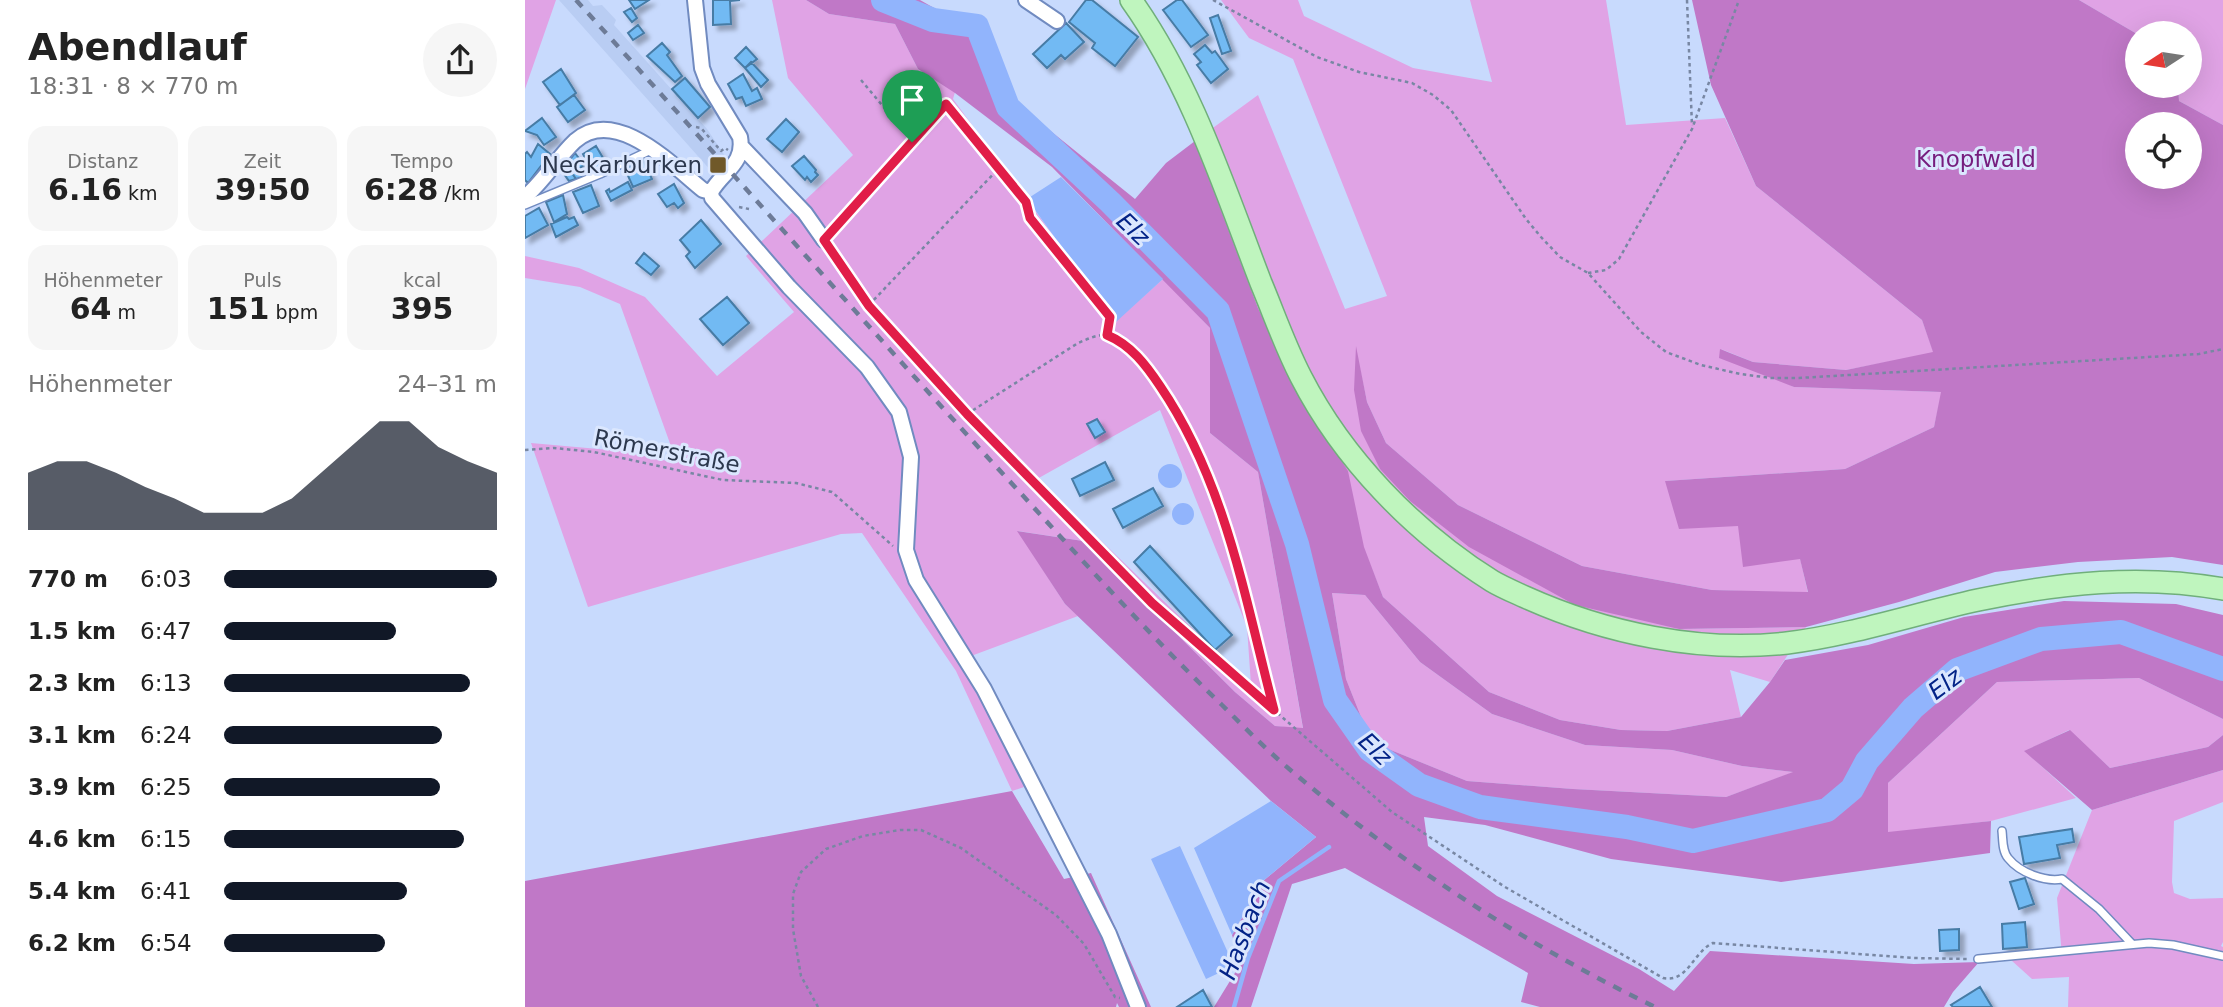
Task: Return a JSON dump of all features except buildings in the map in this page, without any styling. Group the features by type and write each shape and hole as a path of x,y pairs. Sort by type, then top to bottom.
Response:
{"main road":[{"path":"1131,0 1160,45 1203,136 1282,336 1301,377 1327,421 1383,489 1433,539 1495,583 1560,612 1629,632 1681,641 1733,645 1784,643 1841,635 1977,600 2050,586 2144,581 2190,583 2223,589"}],"street":[{"path":"695,0 702,68 708,84 740,137 742,147 738,159 711,192 712,198 789,287 867,367 899,412 911,457 906,550 916,580 984,689 1109,934 1136,1002"},
{"path":"1026,0 1057,21"},
{"path":"525,197 574,142 593,130 615,129 652,150 703,190 711,192"},
{"path":"742,147 805,213 824,240"}],"lane":[{"path":"525,205 652,150"},
{"path":"2002,831 2003,846 2008,858 2041,880 2063,879 2099,909 2132,944"},
{"path":"1978,959 2132,944 2173,945 2223,956"}],"path":[{"path":"1213,0 1317,57 1359,72 1412,83 1433,95 1451,110 1526,219 1560,257 1588,273 1641,332 1666,352 1701,365 1739,374 1799,378 2199,354 2223,349"},
{"path":"1687,0 1692,129"},
{"path":"1588,273 1606,270 1619,259 1692,129 1739,0"},
{"path":"861,80 912,142"},
{"path":"1107,335 1110,317 1030,218 1026,202 946,104 824,240 869,306 967,414 1152,603 1392,812 1505,887 1663,978 1672,980 1681,976 1705,948 1713,943 1913,958 1978,959"},
{"path":"696,127 701,128 722,151"},
{"path":"869,306 999,167"},
{"path":"967,414 1078,343 1092,337 1107,335 1131,349 1145,364 1176,409 1210,480 1235,554 1274,710"},
{"name":"Römerstraße","path":"525,450 554,448 594,452 723,480 796,483 832,492 893,546 906,550"},
{"path":"818,1007 801,976 793,929 793,894 801,872 826,849 863,836 900,830 921,830 961,848 1056,915 1084,944 1115,997 1136,1002"}],"shaded area":[{"path":"525,0 556,0 525,89"},
{"path":"559,0 588,0 593,6 602,5 616,20 614,25 707,129 727,159 713,173"},
{"path":"772,0 806,0 829,14 895,24 918,69 955,92 953,99 1116,321 1163,279 1210,328 1210,433 1258,472 1303,729 1275,726 1235,692 1083,541 1018,531 1065,604 1078,616 963,659 1024,787 1012,791 956,671 862,533 841,534 588,607 531,443 621,451 677,463 620,304 580,287 525,278 525,256 579,268 645,297 717,376 794,312 746,256 853,155 788,78","holes":["1160,410 1247,627 1251,685 1037,479"]},
{"path":"1221,0 1298,0 1304,16 1413,68 1492,82 1470,0 1606,0 1626,125 1725,118 1756,186 1922,320 1934,353 1846,370 1753,362 1721,349 1794,387 1942,392 1934,427 1845,469 1665,481 1738,526 1800,558 1808,593 1712,590 1582,566 1458,505 1386,443 1367,402 1356,350 1380,469 1679,629 1806,627 1770,682 1730,670 1741,717 1667,731 1621,730 1560,720 1489,692 1383,597 1308,408 1258,308 1195,141 1258,95 1345,309 1387,296 1293,59 1249,38"},
{"path":"2079,0 2223,0 2223,125 2179,101 2179,98 2202,98 2202,21 2125,21 2125,27"},
{"path":"1332,593 1365,595 1420,662 1492,714 1585,745 1672,750 1742,766 1794,772 1726,797 1467,781 1371,742 1346,679"},
{"path":"2139,678 2223,719 2223,735 2208,747 2110,768 2069,730 2025,751 2076,798 1991,821 1888,833 1888,783 1997,682"},
{"path":"2223,770 2223,802 2174,821 2172,882 2174,893 2190,899 2223,898 2223,1007 2068,1007 2069,977 2032,979 2011,960 2062,956 2057,898 2092,810"}],"green space":[{"path":"806,0 920,0 980,34 1017,104 1135,199 1166,163 1195,141 1258,308 1308,408 1348,471 1364,547 1383,597 1489,692 1560,720 1621,730 1667,731 1741,717 1785,660 1868,645 1964,617 2064,601 2176,604 2223,615 2223,719 2139,678 1997,682 1888,783 1888,832 1991,821 1990,853 1781,882 1611,859 1485,825 1424,817 1428,846 1497,896 1639,969 1674,991 1710,951 1914,964 1979,962 1953,992 1944,1007 1540,1007 1521,1002 1528,973 1345,868 1292,884 1251,1007 1214,1007 1241,963 1232,935 1263,881 1316,837 1271,801 1065,604 1017,531 1083,541 1235,692 1275,726 1303,728 1258,472 1210,433 1210,328 1052,167 955,93 918,69 895,24 829,14","holes":["1332,593 1365,595 1420,662 1492,714 1585,745 1672,750 1742,766 1793,772 1726,797 1573,789 1467,781 1371,742 1346,679"]},
{"name":"Knopfwald","path":"1692,0 2079,0 2125,27 2125,98 2179,98 2179,101 2199,112 2125,112 2125,189 2202,189 2202,114 2223,125 2223,565 2172,557 2078,562 1995,572 1806,627 1679,629 1575,605 1469,547 1410,501 1380,469 1361,431 1354,390 1356,346 1367,402 1386,443 1458,505 1582,566 1712,590 1808,592 1800,559 1743,567 1738,526 1679,529 1665,481 1845,469 1934,427 1941,392 1794,387 1719,358 1720,349 1753,362 1846,370 1933,352 1922,320 1756,186 1711,85"},
{"path":"2070,730 2110,768 2208,747 2223,735 2223,770 2092,810 2024,751"},
{"path":"1012,791 1064,879 1091,873 1151,1007 1119,1007 1117,1003 1116,1007 525,1007 525,881"}],"water":[{"path":"1061,177 1163,279 1116,322 1027,199"},
{"path":"1170,464 1181,471 1182,476 1175,487 1170,488 1159,481 1158,476 1165,465"},
{"path":"1183,503 1191,506 1194,514 1191,522 1183,525 1175,522 1172,514 1175,506"},
{"path":"1271,801 1316,837 1263,881 1232,935 1194,848"},
{"path":"1180,846 1234,966 1206,979 1151,859"}],"waterway":[{"name":"Elz","path":"883,0 933,20 977,26 1008,107 1110,202 1218,311 1297,544 1335,700 1370,750 1419,785 1480,807 1627,827 1693,841 1827,810 1852,789 1867,761 1913,708 1957,670 2041,639 2121,632 2223,669"},
{"name":"Hasbach","path":"1234,1007 1248,958 1279,881 1329,847"}],"railway":[{"path":"576,0 1076,554 1162,646 1274,755 1368,832 1460,897 1556,955 1655,1007"}],"place":[{"name":"Neckarburken","path":"718,165"}],"route":[{"path":"946,104 1026,202 1030,218 1110,317 1107,335 1131,349 1145,364 1176,409 1195,445 1223,515 1274,710 1152,603 967,414 869,306 824,240 912,142 946,104"}]}
